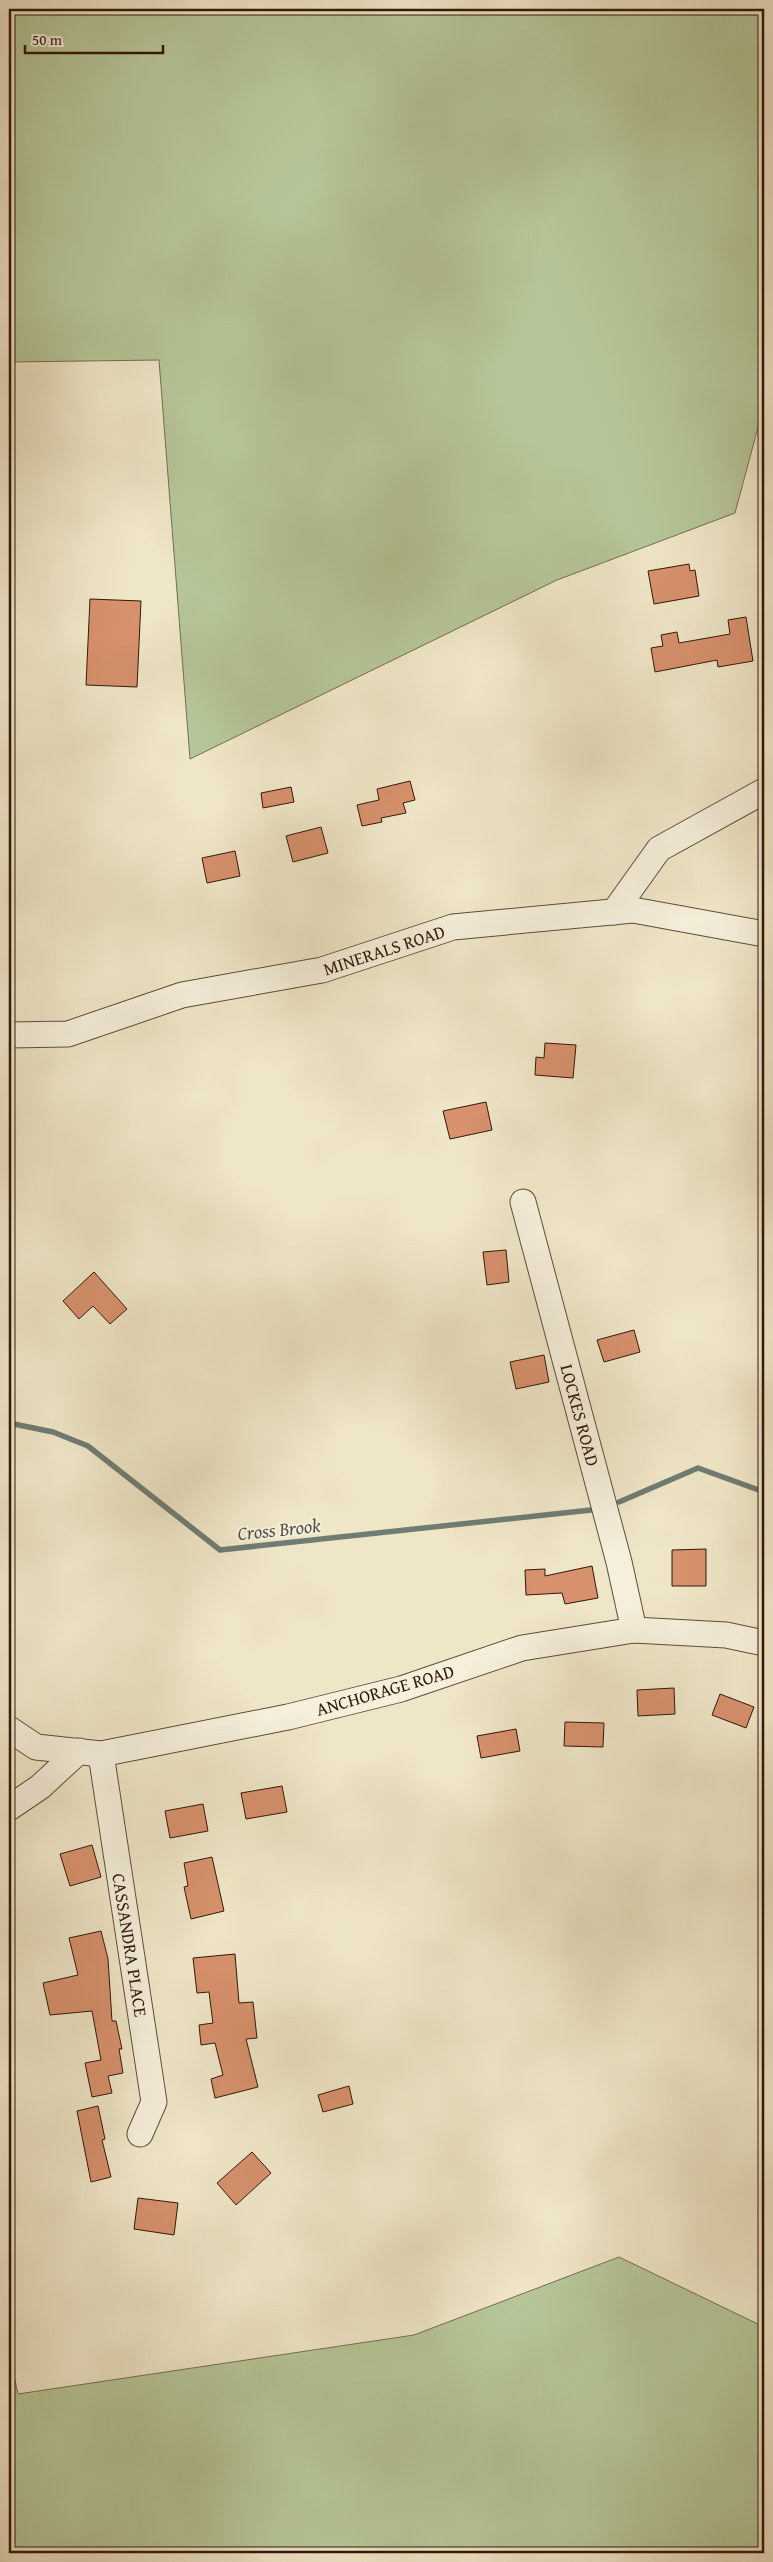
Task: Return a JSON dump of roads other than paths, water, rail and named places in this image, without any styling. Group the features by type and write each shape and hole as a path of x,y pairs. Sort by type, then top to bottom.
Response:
{"street":[{"path":"614,912 660,849 764,791"},
{"name":"MINERALS ROAD","path":"9,1036 68,1034 182,995 322,970 454,927 633,910 764,934"},
{"name":"LOCKES ROAD","path":"523,1202 619,1562 634,1630"},
{"name":"ANCHORAGE ROAD","path":"9,1729 36,1747 90,1752 288,1717 391,1691 522,1648 634,1630 726,1635 764,1643"},
{"path":"9,1808 90,1752"},
{"name":"CASSANDRA PLACE","path":"90,1752 154,2102 140,2134"}],"waterway":[{"name":"Cross Brook","path":"9,1423 53,1432 88,1446 220,1550 591,1510"},
{"name":"Cross Brook","path":"619,1502 698,1468 764,1492"}]}
